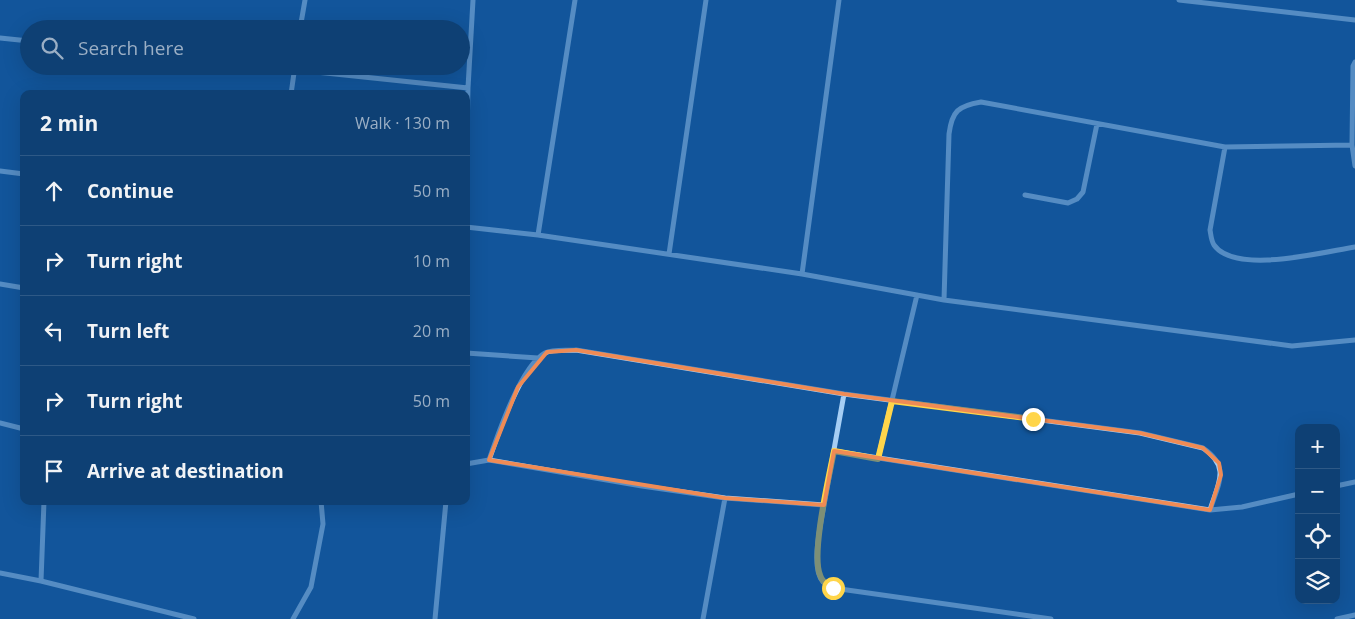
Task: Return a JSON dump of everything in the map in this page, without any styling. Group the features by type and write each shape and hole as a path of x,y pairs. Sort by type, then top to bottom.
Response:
{"street":[{"path":"302,20 305,0"},
{"path":"470,53 473,0"},
{"path":"538,235 575,0"},
{"path":"669,254 706,0"},
{"path":"802,274 839,0"},
{"path":"1179,0 1355,20"},
{"path":"0,38 20,40"},
{"path":"1355,65 1352,145 1355,166"},
{"path":"291,90 293,75"},
{"path":"355,75 468,88 469,75"},
{"path":"944,300 949,134 952,119 958,109 968,104 981,102 1225,147 1352,145"},
{"path":"1024,195 1068,203 1077,199 1083,192 1097,124"},
{"path":"1225,147 1210,230 1211,239 1215,246 1225,254 1249,260 1268,261 1355,247"},
{"path":"0,171 20,174"},
{"path":"470,226 802,274 944,300 1292,346 1355,340"},
{"path":"0,284 20,287"},
{"path":"878,459 917,295"},
{"path":"489,460 518,387 538,358 547,352 576,350 844,394 1140,434 1203,448 1219,464 1221,475 1210,510"},
{"path":"470,353 538,358"},
{"path":"844,394 816,560 823,582 833,588 1051,619"},
{"path":"0,423 20,428"},
{"path":"834,451 1210,510 1242,507 1295,495"},
{"path":"470,463 489,460 725,498 824,505"},
{"path":"1340,485 1355,482"},
{"path":"703,619 725,498"},
{"path":"41,581 44,505"},
{"path":"293,619 311,587 323,524 321,505"},
{"path":"435,619 446,505"},
{"path":"0,573 41,581 194,619"},
{"path":"1337,619 1355,615"}],"highlighted area":[{"path":"576,350 844,394 1140,433 1203,448 1219,463 1221,475 1210,510 834,451 824,505 725,498 489,460 518,387 547,352"}],"route":[{"path":"833,588 823,582 816,560 834,451 878,459 892,401 1033,419"}]}
